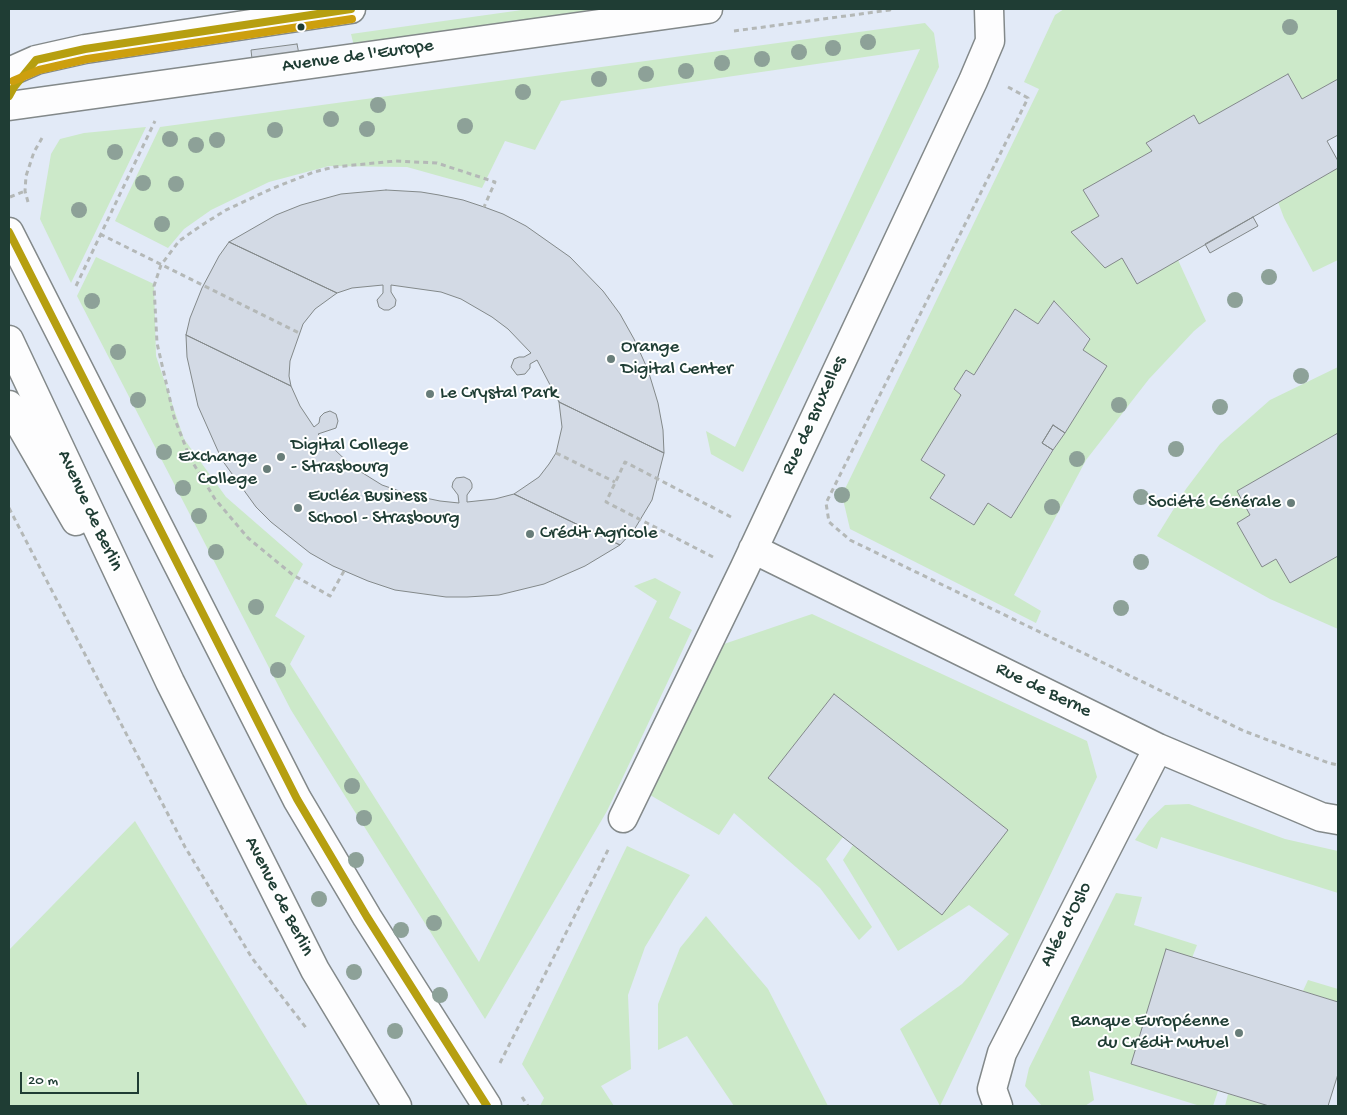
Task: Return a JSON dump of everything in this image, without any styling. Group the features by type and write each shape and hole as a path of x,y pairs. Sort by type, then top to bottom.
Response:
{"street":[{"path":"9,72 36,60 85,49 351,9"},
{"name":"Avenue de l'Europe","path":"9,106 708,9"},
{"name":"Rue de Bruxelles","path":"623,818 752,551 973,81 990,41 989,9"},
{"path":"9,60 36,60"},
{"path":"9,96 22,76 36,60"},
{"path":"9,232 297,799 367,917 487,1106"},
{"name":"Avenue de Berlin","path":"9,340 170,682 315,970 397,1106"},
{"name":"Avenue de Berlin","path":"9,405 170,682"},
{"name":"Rue de Berne","path":"752,551 1158,748 1321,818 1338,820"},
{"name":"Allée d'Oslo","path":"998,1106 992,1089 1002,1053 1158,748"}],"path":[{"path":"1007,87 1028,98 826,503 829,522 850,540 1244,731 1338,765"},
{"path":"74,290 158,115"},
{"path":"9,198 25,190 28,166 45,133"},
{"path":"344,571 330,596 293,575 248,538 215,499 190,458 174,417 157,342 154,286 161,265 179,241 226,210 271,189 314,172 334,167 396,161 437,162 495,182 484,207"},
{"path":"100,234 299,333"},
{"path":"556,453 615,482"},
{"path":"624,462 752,551 606,502 624,462"},
{"path":"9,508 185,847 252,958 311,1035"},
{"path":"500,1063 623,818"}],"shaded area":[{"path":"9,9 1338,9 1338,1106 9,1106"}],"green space":[{"path":"529,9 604,9 354,46 351,34"},
{"path":"1064,9 1338,9 1338,79 1302,99 1288,74 1199,124 1193,115 1147,143 1152,151 1084,190 1099,216 1071,232 1105,267 1122,258 1137,284 1178,260 1206,321 1194,331 1149,379 1086,460 1014,595 1041,611 1036,623 850,529 842,495 1039,89 1024,82 1055,15","holes":["1054,301 1090,338 1083,350 1060,440 1011,518 988,503 973,525 930,498 945,475 921,460 961,395 954,389 966,370 974,375 1015,309 1038,324"]},
{"path":"925,23 934,33 939,67 743,472 711,454 706,431 735,447 920,49 561,101 535,150 505,141 482,188 407,167 329,166 269,182 211,210 184,229 168,248 115,221 160,127"},
{"path":"146,127 71,283 40,219 51,154 60,139 84,133"},
{"path":"1338,168 1338,260 1313,272 1284,218 1278,202"},
{"path":"96,257 154,284 156,356 184,439 226,497 303,564 275,616 305,636 290,664 479,962 657,601 634,586 655,578 681,592 669,618 692,630 607,811 485,1019 291,710 77,296"},
{"path":"1338,367 1338,433 1237,491 1250,515 1237,523 1262,567 1276,559 1290,583 1338,556 1338,629 1270,599 1157,536 1186,489 1220,444 1270,400"},
{"path":"812,614 1087,741 1097,777 940,1106 900,1029 962,984 1009,934 969,905 898,951 843,860 853,845 834,694 768,778 843,837 826,859 872,927 859,940 820,888 734,813 719,835 650,795 724,644"},
{"path":"1189,804 1285,839 1338,851 1338,893 1161,837 1157,849 1135,840 1149,820 1165,805"},
{"path":"135,821 308,1106 9,1106 9,950"},
{"path":"627,846 690,875 645,947 628,995 631,1069 601,1086 614,1106 540,1106 544,1098 522,1064"},
{"path":"1116,893 1142,897 1134,925 1197,945 1192,958 1166,950 1131,1064 1218,1091 1213,1106 1200,1106 1089,1071 1094,1100 1085,1106 1042,1106 1025,1086 1029,1068"},
{"path":"706,916 768,989 828,1106 734,1106 687,1036 658,1050 658,1004 680,948"},
{"path":"1308,980 1338,989 1338,1002 1303,991"},
{"path":"1228,1094 1269,1106 1225,1106"}],"building":[{"path":"297,44 299,54 252,59 251,50"},
{"path":"1288,74 1302,99 1338,79 1338,135 1327,141 1338,161 1338,168 1137,284 1122,258 1105,268 1071,232 1099,216 1083,190 1152,151 1146,143 1194,115 1199,124"},
{"path":"386,190 439,195 484,207 526,226 570,257 603,291 620,314 634,339 648,370 658,403 663,430 664,453 559,402 537,360 530,364 530,368 525,374 517,375 511,367 514,359 531,353 508,329 492,317 461,299 441,292 391,285 391,292 396,300 395,306 389,310 384,310 379,307 377,300 383,293 383,285 352,288 337,293 229,242 276,215 301,205 341,194"},
{"path":"1253,217 1258,226 1210,253 1205,244"},
{"path":"229,242 337,293 315,309 303,324 290,361 289,376 291,386 186,335 190,318 202,288 219,256"},
{"path":"1054,301 1090,339 1083,350 1107,366 1065,433 1053,425 1042,443 1053,450 1011,518 988,503 974,525 930,498 945,475 921,460 961,395 954,389 966,370 974,375 1015,309 1038,324"},
{"path":"186,335 291,386 300,406 314,427 319,423 320,417 324,413 330,411 336,414 338,421 336,428 318,434 353,467 382,485 411,495 459,503 458,495 452,487 456,478 464,477 470,480 472,484 472,488 467,495 467,502 495,499 514,494 620,545 585,566 544,584 499,595 446,597 395,590 333,566 310,553 271,522 256,507 222,460 198,406 187,357"},
{"path":"559,402 664,453 652,500 634,530 620,545 514,494 539,477 556,453 562,427"},
{"path":"1053,425 1065,433 1053,450 1042,443"},
{"name":"Société Générale","path":"1338,433 1338,556 1290,583 1276,559 1262,567 1237,523 1250,515 1237,491"},
{"path":"834,694 1008,830 942,915 768,778"},
{"name":"Banque Européenne du Crédit Mutuel","path":"1166,949 1338,1002 1338,1074 1328,1106 1269,1106 1131,1064"}],"transit line":[{"path":"9,96 36,60 85,49 351,9"},
{"path":"13,81 39,70 87,59 352,19"},
{"path":"9,232 297,799 367,917 487,1106"}],"place":[{"name":"Orange Digital Center","path":"611,359"},
{"name":"Le Crystal Park","path":"430,394"},
{"name":"Digital College - Strasbourg","path":"281,457"},
{"name":"Exchange College","path":"267,469"},
{"name":"Société Générale","path":"1291,503"},
{"name":"Eucléa Business School - Strasbourg","path":"298,508"},
{"name":"Crédit Agricole","path":"530,534"},
{"name":"Banque Européenne du Crédit Mutuel","path":"1239,1033"}]}
